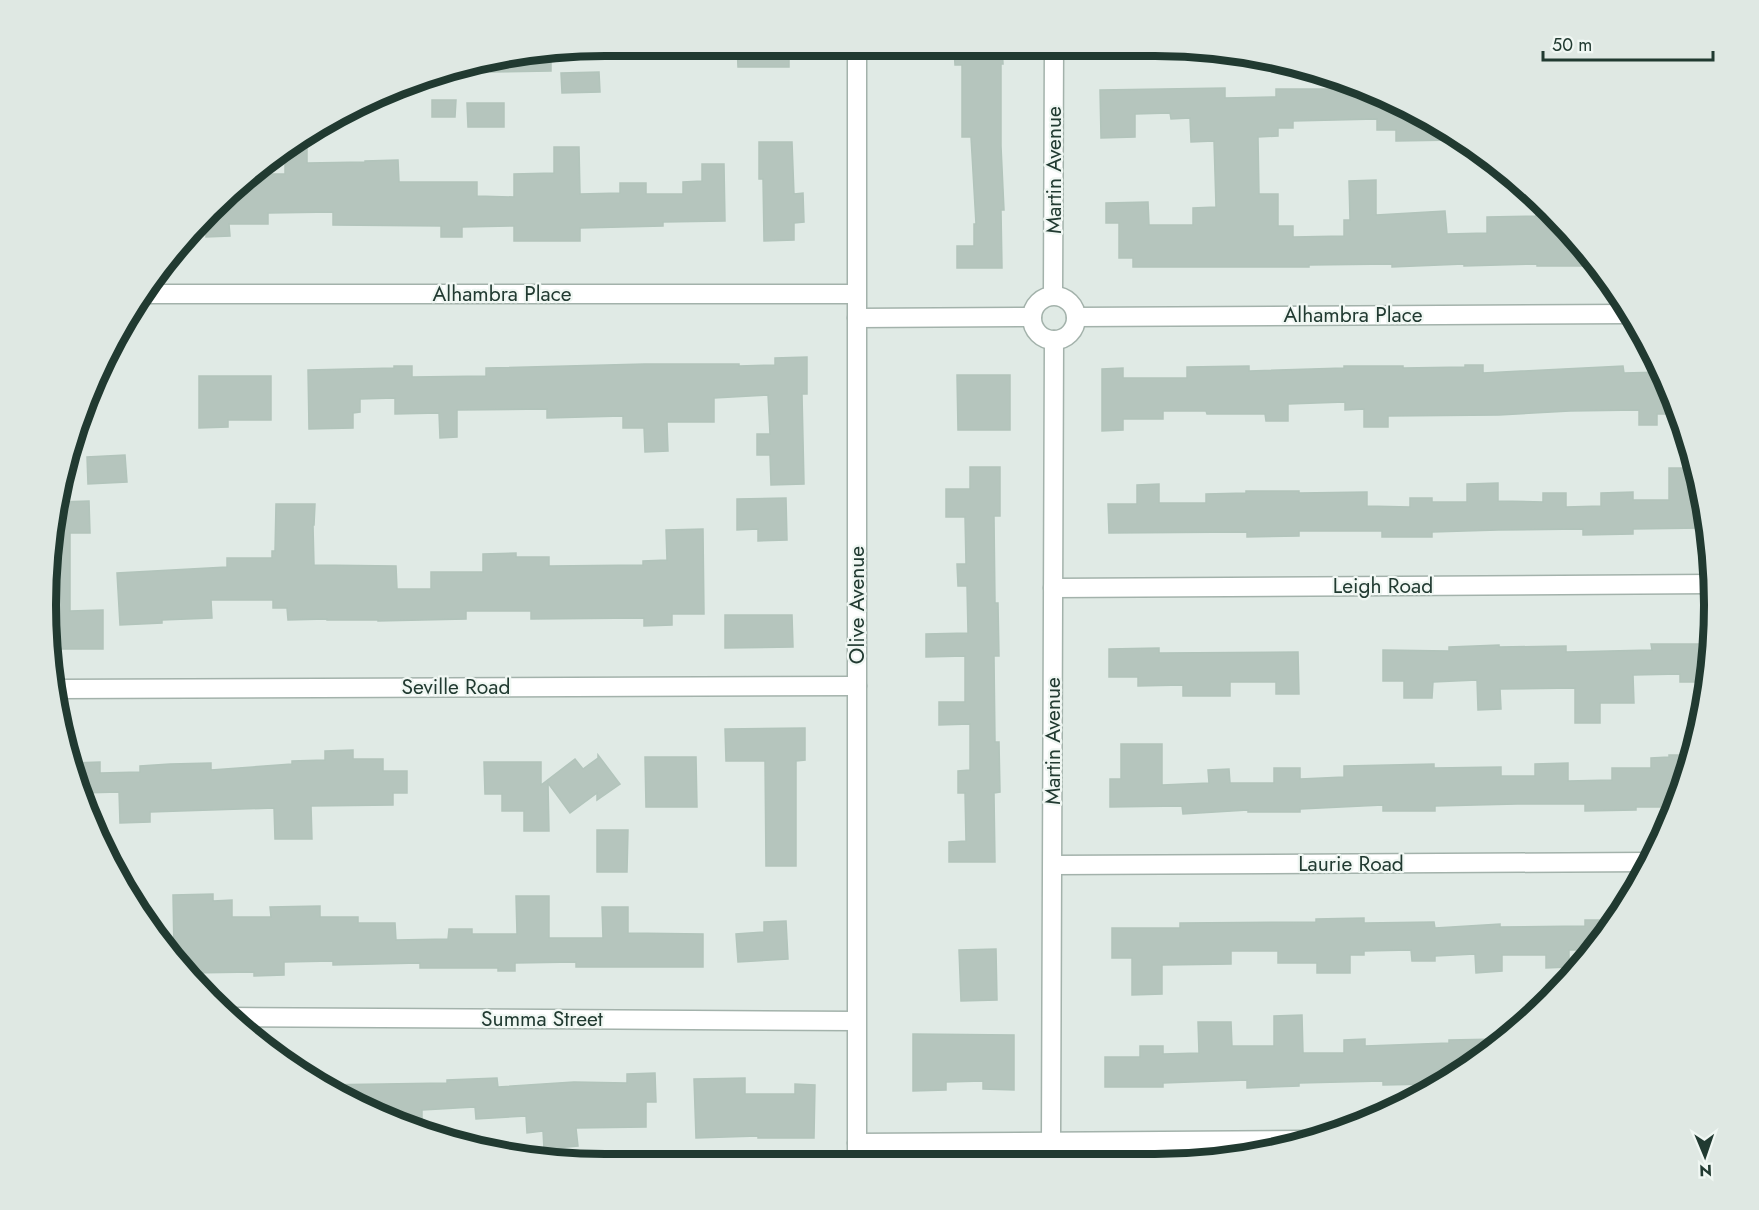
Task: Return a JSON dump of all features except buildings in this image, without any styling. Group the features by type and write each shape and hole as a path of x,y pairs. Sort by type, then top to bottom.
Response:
{"street":[{"name":"Olive Avenue","path":"857,56 857,1154"},
{"name":"Martin Avenue","path":"1053,295 1054,56"},
{"name":"Alhambra Place","path":"152,294 856,294"},
{"path":"1053,295 1066,299 1071,304 1076,317 1070,333 1054,340 1040,335 1035,330 1032,317 1033,310 1041,300 1053,295"},
{"name":"Alhambra Place","path":"1076,317 1620,314"},
{"path":"857,318 1032,317"},
{"name":"Martin Avenue","path":"1051,1142 1054,340"},
{"name":"Leigh Road","path":"1053,588 1703,584"},
{"name":"Seville Road","path":"62,689 857,686"},
{"name":"Laurie Road","path":"1053,865 1640,862"},
{"name":"Summa Street","path":"242,1017 856,1021"},
{"path":"857,1143 1051,1142 1240,1148"}]}
